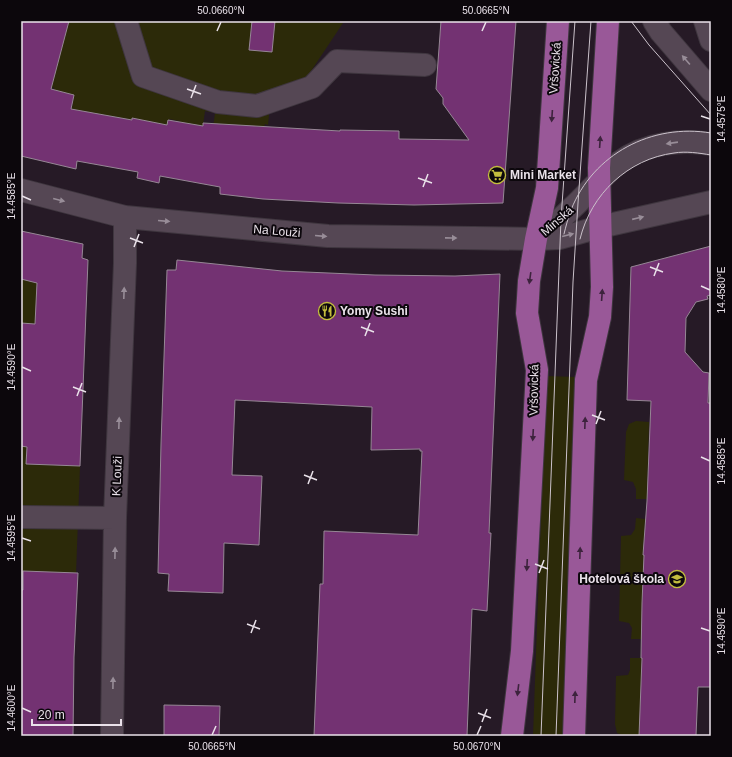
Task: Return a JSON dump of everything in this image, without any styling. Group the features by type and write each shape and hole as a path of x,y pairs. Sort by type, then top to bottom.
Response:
{"main road":[{"name":"Vršovická","path":"512,736 522,651 537,370 528,313 529,281 547,188 558,21"},
{"path":"574,736 586,380 600,317 602,287 598,168 608,21"}],"street":[{"path":"126,21 143,76 218,102 257,106 312,87 337,61 426,65"},
{"path":"654,21 661,32 711,90"},
{"path":"705,21 711,40"},
{"name":"Minská","path":"536,239 561,219 620,161 640,151 676,142 711,144"},
{"name":"Na Louži","path":"21,190 125,217 328,236 536,239"},
{"name":"Minská","path":"536,239 560,238 600,227 711,202"},
{"name":"K Louži","path":"112,736 115,518 125,263 125,217"},
{"path":"21,517 115,518"}],"shaded area":[{"path":"67,21 252,21 249,50 272,52 275,21 322,21 343,23 307,77 271,96 268,125 265,124 264,127 247,126 244,140 212,135 215,113 205,111 202,132 179,128 180,121 169,119 167,126 133,118 132,120 72,109 74,96 54,90 53,87 50,89"},
{"path":"21,279 37,283 35,324 21,323"},
{"path":"546,376 578,377 564,736 533,736"},
{"path":"636,421 649,422 647,499 636,499 636,489 633,482 624,480 626,432 629,424"},
{"path":"21,446 27,447 26,464 80,466 76,574 23,572 22,590 21,590"},
{"path":"636,518 645,519 641,639 631,639 632,628 629,623 619,621 621,536 631,535 635,529"},
{"path":"630,658 642,658 639,736 624,736 617,733 615,724 616,676 628,675 630,670"}],"building":[{"path":"21,21 69,21 51,89 74,95 71,109 167,125 168,120 203,126 203,123 340,131 399,131 399,139 469,140 443,104 443,98 436,89 441,21 516,21 503,203 414,205 263,199 220,194 220,187 160,176 159,183 137,178 138,172 77,161 76,169 21,156"},
{"path":"252,21 275,21 272,52 249,50"},
{"path":"21,231 83,244 82,258 88,260 80,466 26,464 27,447 21,446 21,323 35,324 37,283 21,279"},
{"name":"Hotelová škola","path":"711,246 711,295 707,296 708,299 696,302 686,318 685,352 703,372 709,373 708,403 711,403 711,687 698,687 696,736 639,736 642,658 643,555 651,401 627,400 631,267"},
{"path":"177,260 282,271 375,275 455,276 500,274 487,611 472,609 467,736 314,736 320,584 323,584 324,531 418,535 422,451 420,451 420,449 371,450 372,407 235,400 232,475 262,476 259,545 224,543 223,593 168,591 169,574 158,573 161,444 167,270 176,270"},
{"path":"23,571 78,573 74,657 73,736 21,736 21,590 23,590"},
{"path":"164,705 220,706 219,736 164,736"}],"tram line":[{"path":"541,736 561,219 575,21"},
{"path":"556,736 573,282 591,21"},
{"path":"631,21 649,45 711,115"},
{"path":"564,234 571,210 581,190 594,173 609,158 627,147 647,138 667,133 689,131 711,133"},
{"path":"580,239 585,223 593,207 614,181 627,171 641,163 657,157 679,152 711,155"}],"place":[{"name":"Mini Market","path":"497,175"},
{"name":"Yomy Sushi","path":"327,311"},
{"name":"Hotelová škola","path":"677,579"}]}
